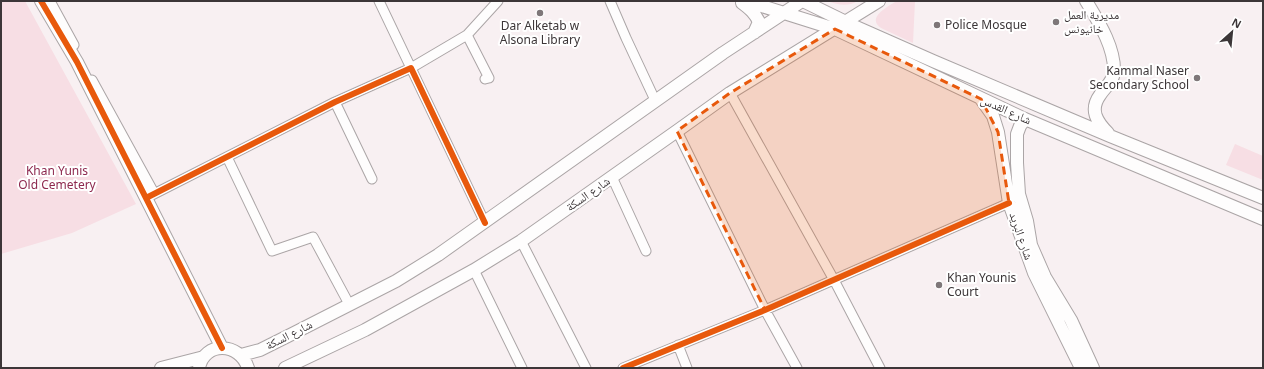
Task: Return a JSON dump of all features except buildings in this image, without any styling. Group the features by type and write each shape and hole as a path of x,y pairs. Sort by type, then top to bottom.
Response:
{"main road":[{"path":"41,1 77,62 150,196 222,348"},
{"name":"شارع السكة","path":"241,355 260,350 396,281 438,255 485,223 655,100 802,1"},
{"name":"شارع القدس","path":"802,1 932,61 1110,136 1263,198"},
{"name":"شارع السكة","path":"285,368 365,330 474,270 521,240 677,132 730,93 879,1"},
{"path":"1086,1 1108,41 1114,69 1113,77 1108,86 1100,95 1095,105 1096,119 1110,136"},
{"path":"744,2 756,15 759,22 754,33"},
{"name":"شارع القدس","path":"744,2 835,29 1025,119 1263,219"},
{"name":"شارع البريد","path":"981,99 993,116 998,132 1009,203 1034,273 1081,368"},
{"name":"شارع البريد","path":"1025,119 1017,134 1017,164 1019,194 1027,220 1031,245 1045,277 1071,320 1093,368"},
{"path":"161,368 201,363 210,352 222,348 234,350 241,355 248,368"}],"street":[{"path":"50,1 150,196 335,102 411,68 467,35 498,1"},
{"path":"379,1 485,223"},
{"path":"610,1 655,100"},
{"path":"467,35 489,78 485,80"},
{"path":"730,93 834,280 880,368"},
{"path":"335,102 372,179"},
{"path":"677,132 765,310 797,368"},
{"path":"226,157 272,251 313,237 350,304"},
{"path":"612,177 646,251"},
{"path":"623,368 765,310 1009,203"},
{"path":"521,240 586,368"},
{"path":"474,270 522,368"},
{"path":"678,345 687,368"}],"highlighted area":[{"path":"835,29 981,99 998,132 1009,203 765,310 677,131 730,93"}],"green space":[{"name":"Khan Yunis Old Cemetery","path":"1,1 25,1 136,204 72,233 1,254"},
{"path":"827,1 858,1 843,5"},
{"path":"897,1 915,1 913,43 883,29 876,21 877,17 884,9"},
{"path":"1235,144 1263,156 1263,180 1226,165"}],"cycle path":[{"path":"41,1 77,62 222,348"},
{"path":"146,198 335,102 411,68 485,223"},
{"path":"623,368 765,310 1009,203"}],"place":[{"name":"Dar Alketab w Alsona Library","path":"540,13"},
{"name":"مديرية العمل خانيونس","path":"1056,22"},
{"name":"Police Mosque","path":"937,25"},
{"name":"Kammal Naser Secondary School","path":"1197,78"},
{"name":"Khan Younis Court","path":"939,285"}]}
